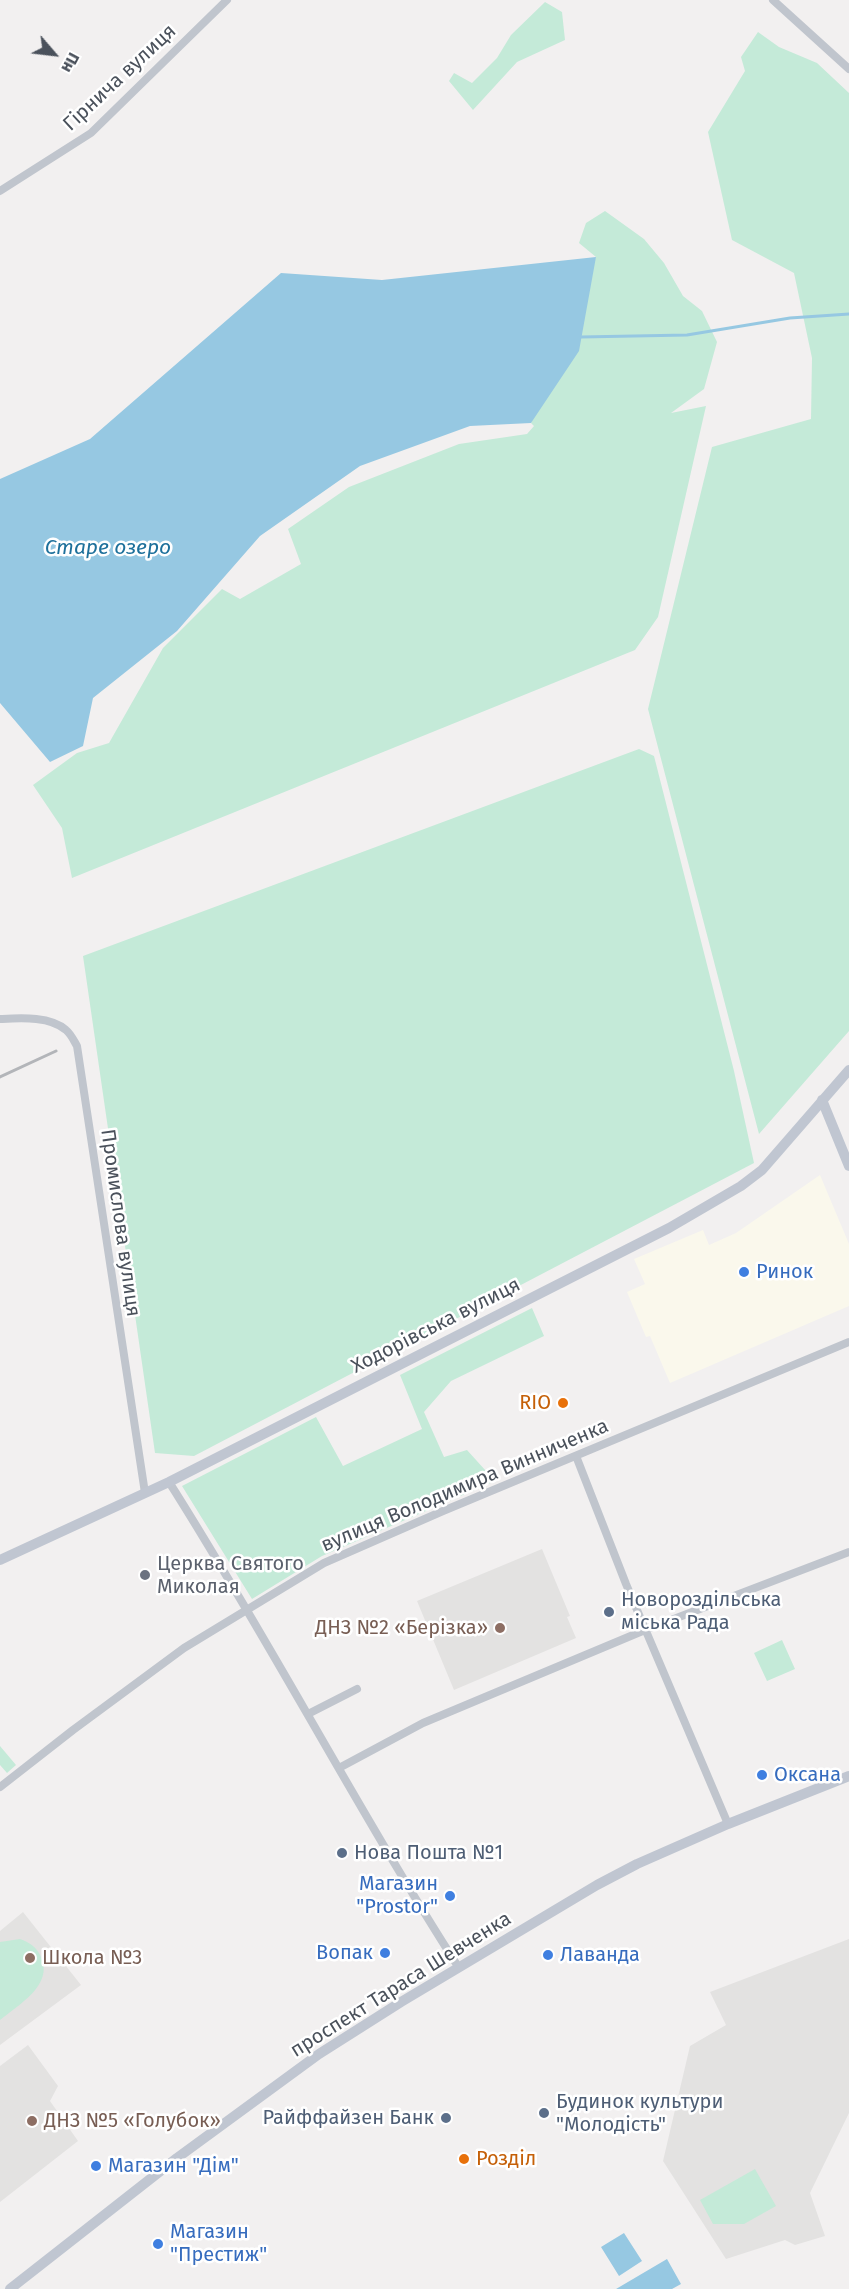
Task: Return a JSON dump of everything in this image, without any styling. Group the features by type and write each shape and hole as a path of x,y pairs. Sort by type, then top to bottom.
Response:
{"street":[{"name":"Гірнича вулиця","path":"0,191 91,133 227,0"},
{"path":"773,0 849,69"},
{"name":"Промислова вулиця","path":"0,1019 43,1020 57,1023 68,1031 77,1046 145,1493"},
{"name":"Ходорівська вулиця","path":"0,1560 169,1482 669,1228 741,1186 762,1170 849,1070"},
{"path":"822,1100 849,1166"},
{"name":"вулиця Володимира Винниченка","path":"0,1787 184,1648 324,1563 849,1342"},
{"path":"576,1456 645,1630 728,1824"},
{"path":"169,1482 247,1609 459,1968"},
{"path":"339,1768 423,1723 645,1630 849,1552"},
{"path":"308,1714 357,1689"},
{"name":"проспект Тараса Шевченка","path":"10,2289 179,2157 319,2054 459,1968 637,1864 728,1824 849,1776"}],"shaded area":[{"name":"Ринок","path":"820,1175 849,1244 849,1306 670,1383 650,1336 646,1337 627,1292 645,1284 634,1259 703,1230 709,1245 736,1233"},
{"name":"ДНЗ №2 «Берізка»","path":"542,1549 570,1616 567,1617 576,1638 454,1690 417,1601"},
{"name":"Школа №3","path":"23,1912 81,1985 0,2045 0,1931"},
{"path":"849,1939 849,2113 810,2193 825,2236 795,2245 785,2240 726,2259 663,2161 690,2046 726,2025 710,1992"},
{"name":"ДНЗ №5 «Голубок»","path":"28,2045 58,2086 50,2101 78,2141 0,2202 0,2066"}],"green space":[{"path":"545,2 562,12 565,40 517,62 473,110 449,81 454,73 472,83 497,58 511,35"},
{"path":"758,32 779,47 817,63 849,93 849,1031 759,1134 648,709 712,447 811,419 812,358 794,273 732,240 708,132 745,71 741,57"},
{"path":"605,211 644,239 664,263 683,296 702,311 717,342 704,389 671,413 706,406 658,617 635,650 72,878 62,828 33,785 77,753 109,743 163,648 222,589 240,599 301,564 288,529 349,487 459,444 527,434 534,426 531,423 596,257 579,243 586,223"},
{"path":"639,749 654,756 734,1071 754,1163 194,1456 155,1453 83,956"},
{"path":"532,1308 544,1336 451,1381 424,1412 444,1457 467,1450 495,1481 322,1556 252,1599 182,1486 316,1417 343,1466 422,1429 400,1375"},
{"path":"782,1640 795,1669 767,1681 754,1653"},
{"path":"0,1746 16,1765 7,1773 0,1765"},
{"path":"20,1939 32,1945 39,1953 44,1967 43,1977 24,2001 0,2020 0,1942"},
{"path":"755,2169 776,2206 744,2224 713,2224 700,2200"}],"water":[{"name":"Старе озеро","path":"596,257 579,351 531,423 470,426 360,466 260,536 177,631 93,698 83,746 50,762 0,703 0,479 90,439 281,273 382,280"},
{"path":"624,2233 642,2261 619,2276 601,2247"},
{"path":"667,2259 681,2284 672,2289 616,2289"}],"waterway":[{"path":"581,337 687,335 790,318 849,314"}],"railway":[{"path":"0,1077 56,1051"}],"place":[{"name":"Ринок","path":"744,1272"},
{"name":"RIO","path":"563,1403"},
{"name":"Церква Святого Миколая","path":"145,1575"},
{"name":"Новороздільська міська Рада","path":"609,1612"},
{"name":"ДНЗ №2 «Берізка»","path":"500,1628"},
{"name":"Оксана","path":"762,1775"},
{"name":"Нова Пошта №1","path":"342,1853"},
{"name":"Магазин \"Prostor\"","path":"450,1896"},
{"name":"Вопак","path":"385,1953"},
{"name":"Лаванда","path":"548,1955"},
{"name":"Школа №3","path":"30,1958"},
{"name":"Будинок культури \"Молодість\"","path":"544,2113"},
{"name":"Райффайзен Банк","path":"446,2118"},
{"name":"ДНЗ №5 «Голубок»","path":"32,2121"},
{"name":"Розділ","path":"464,2159"},
{"name":"Магазин \"Дім\"","path":"96,2166"},
{"name":"Магазин \"Престиж\"","path":"158,2244"}]}
